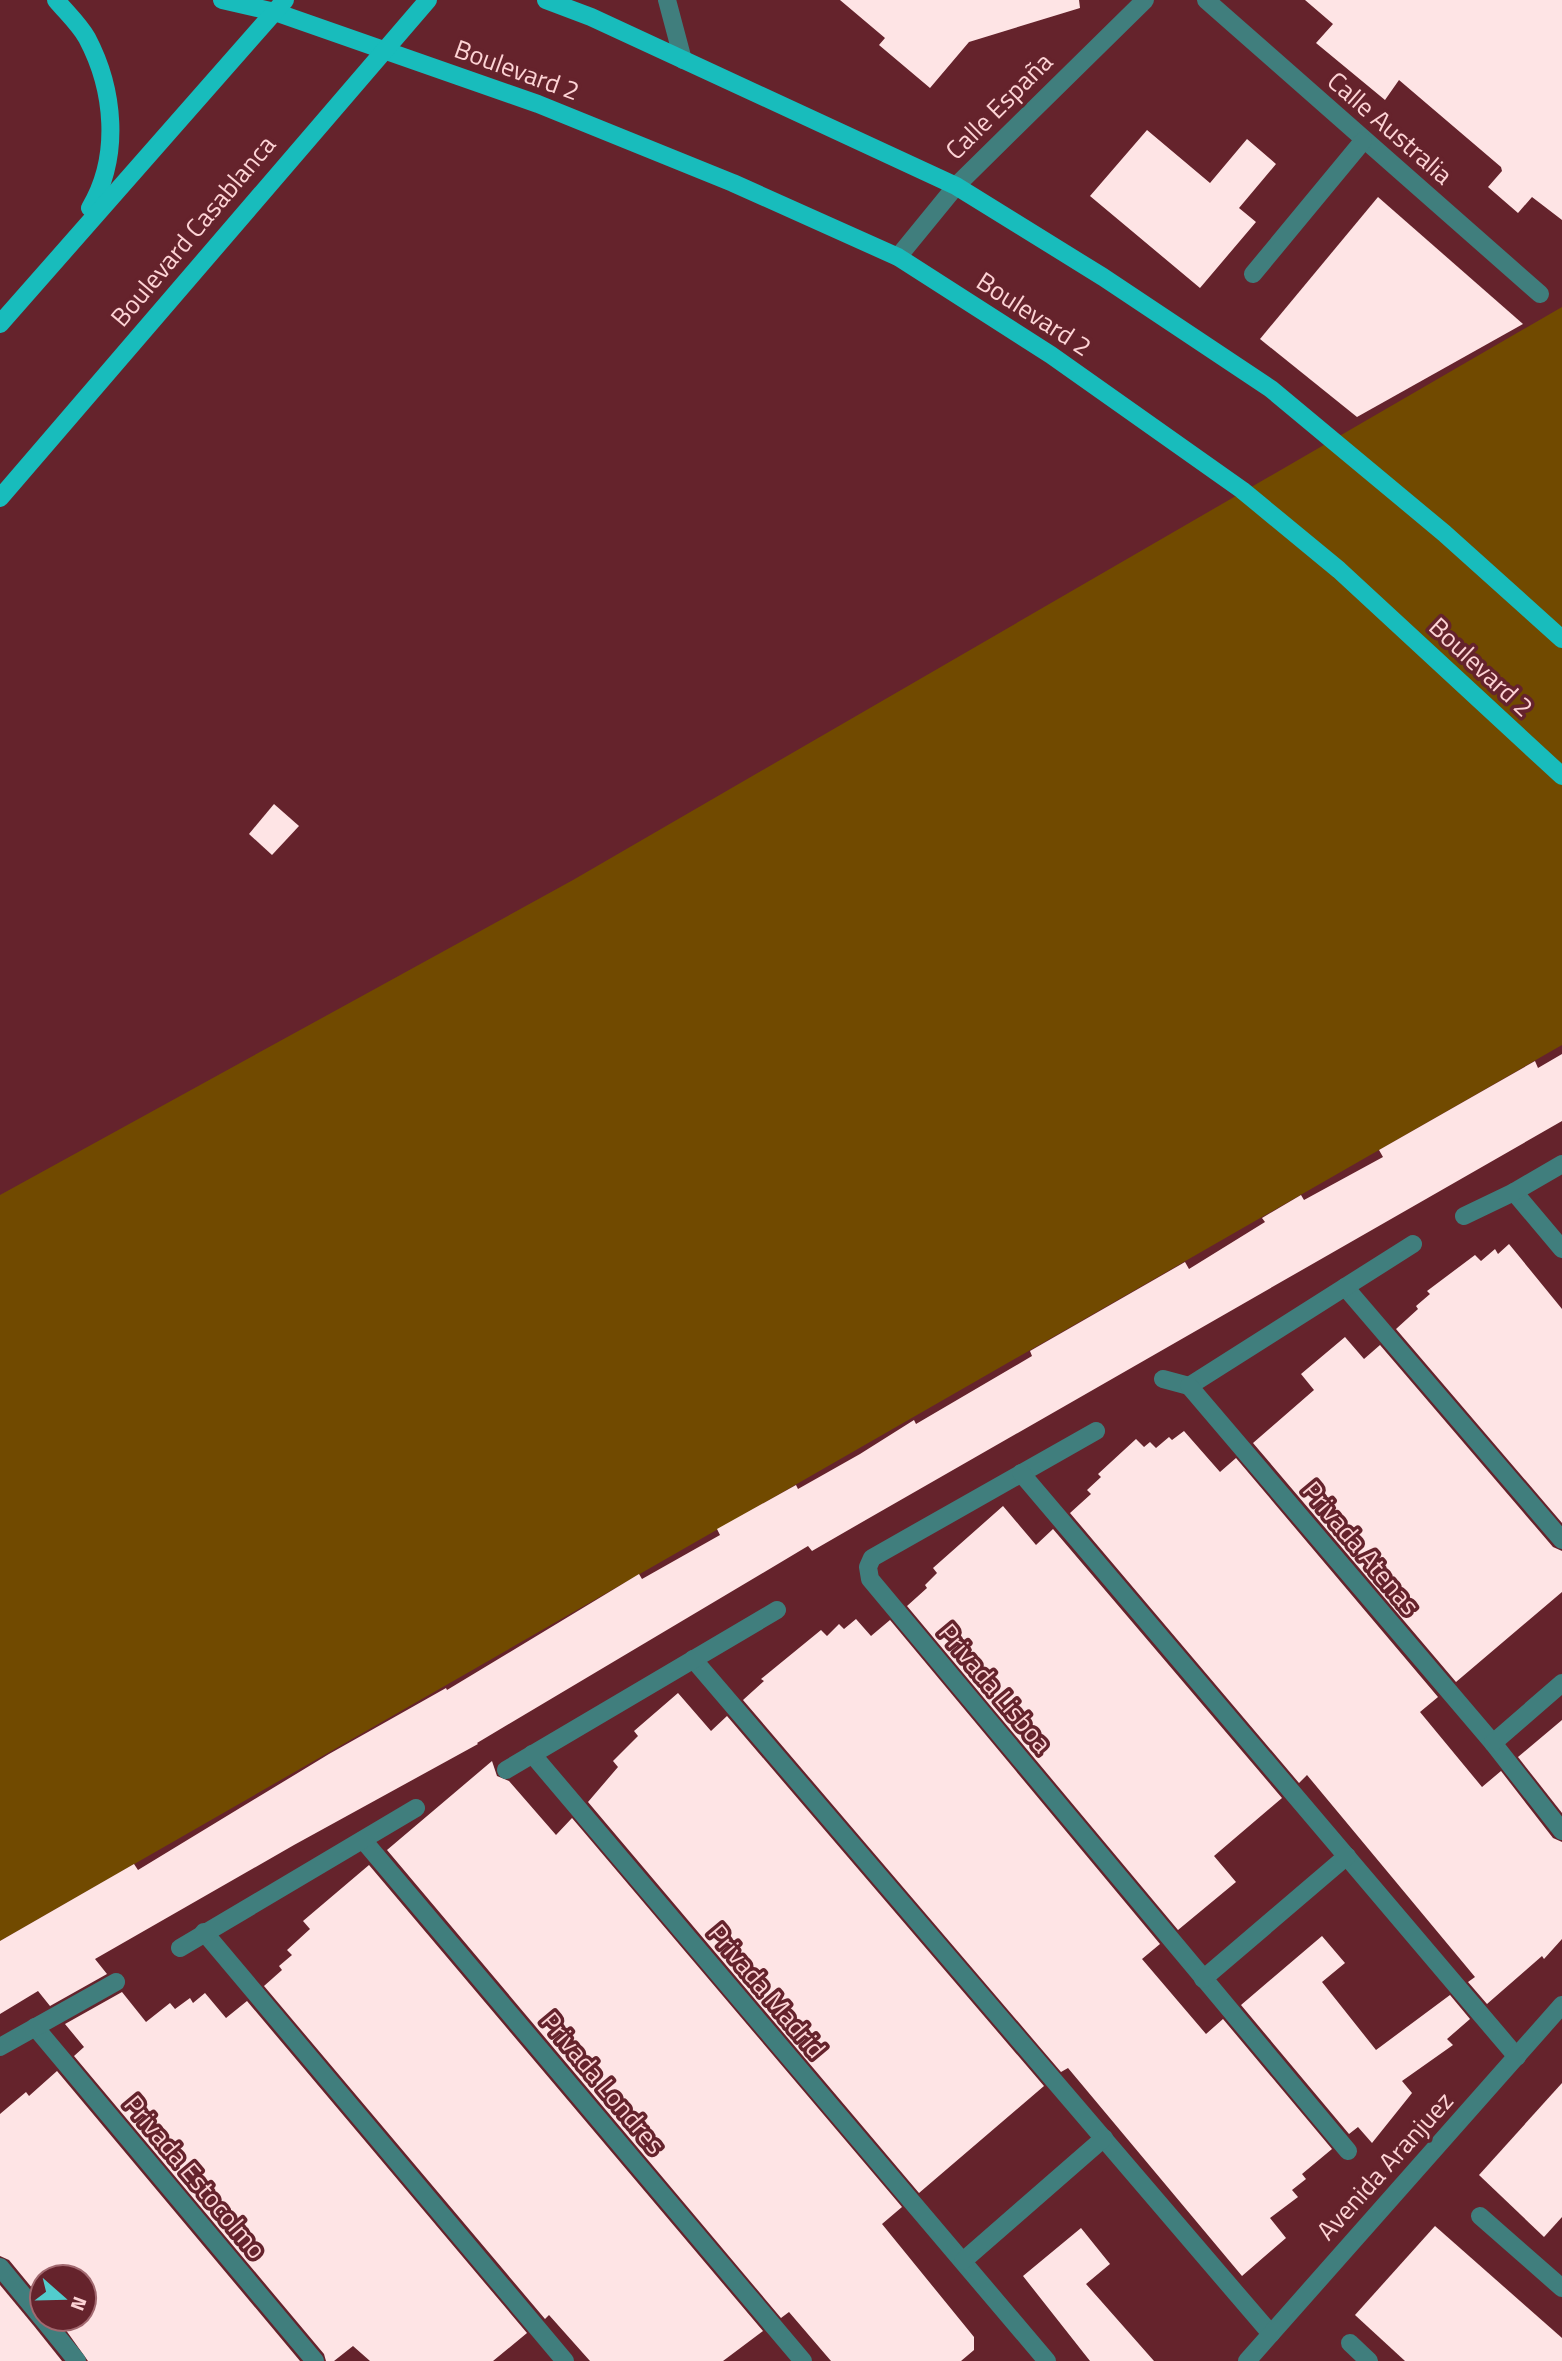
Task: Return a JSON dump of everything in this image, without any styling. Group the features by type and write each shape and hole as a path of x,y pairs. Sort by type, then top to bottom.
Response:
{"main road":[{"path":"56,0 86,36 107,86 111,140 99,193 72,240"},
{"name":"Boulevard 2","path":"222,0 280,6 383,50 550,109 733,183 898,257 1051,355 1242,490 1339,570 1562,776"},
{"name":"Boulevard Casablanca","path":"0,498 428,0"},
{"path":"545,0 683,60 956,186 1103,277 1271,389 1444,533 1562,639"},
{"path":"0,324 280,6"}],"street":[{"path":"667,0 683,60"},
{"name":"Calle España","path":"898,257 956,186 1145,0"},
{"name":"Calle Australia","path":"1206,0 1363,141 1540,294"},
{"path":"1254,274 1363,141"},
{"path":"1464,1216 1514,1192 1562,1164"},
{"path":"1514,1192 1562,1249"},
{"path":"1163,1379 1189,1386 1412,1244"},
{"path":"1345,1287 1562,1540"},
{"name":"Privada Atenas","path":"1189,1386 1493,1743 1562,1831"},
{"name":"Privada Lisboa","path":"1096,1431 873,1558 868,1567 870,1579 1348,2151"},
{"path":"1021,1473 1517,2057"},
{"path":"506,1770 777,1610"},
{"path":"693,1660 1271,2334"},
{"path":"1493,1743 1562,1683"},
{"name":"Privada Madrid","path":"532,1754 1047,2361"},
{"path":"180,1948 416,1808"},
{"name":"Privada Londres","path":"363,1840 803,2361"},
{"path":"1203,1979 1347,1856"},
{"path":"204,1932 565,2361"},
{"path":"0,2047 116,1982"},
{"name":"Avenida Aranjuez","path":"1247,2361 1562,2005"},
{"name":"Privada Estocolmo","path":"35,2027 315,2361"},
{"path":"963,2261 1104,2138"},
{"path":"1480,2216 1562,2288"},
{"path":"0,2267 28,2301"},
{"path":"55,2333 78,2361"},
{"path":"1349,2343 1369,2361"}],"shaded area":[{"path":"1562,307 1562,1045 0,1941 0,1195 573,880"}],"building":[{"path":"840,0 1079,0 1080,8 969,42 930,88 879,45 885,38"},
{"path":"1305,0 1562,0 1562,220 1532,197 1518,213 1488,187 1502,171 1501,167 1399,80 1385,100 1316,43 1333,24"},
{"path":"1147,130 1210,183 1247,139 1276,164 1239,208 1256,222 1200,288 1090,196"},
{"path":"1378,197 1523,324 1357,417 1260,339"},
{"path":"274,804 299,826 272,855 249,834"},
{"path":"1562,1054 1562,1121 812,1551 808,1546 478,1744 95,1959 107,1974 50,2006 38,1991 0,2014 0,1941 134,1864 138,1870 329,1754 446,1688 447,1690 639,1574 642,1579 720,1535 717,1529 796,1485 798,1489 914,1420 916,1424 1032,1356 1030,1351 1185,1262 1189,1269 1265,1222 1262,1218 1301,1195 1304,1200 1383,1157 1379,1150 1535,1061 1538,1068"},
{"path":"1509,1244 1562,1309 1562,1523 1396,1329 1418,1309 1416,1306 1430,1294 1427,1291 1475,1255 1481,1261 1495,1249 1498,1254"},
{"path":"1345,1337 1364,1359 1380,1345 1553,1547 1562,1551 1562,1592 1456,1682 1253,1443 1314,1390 1301,1374"},
{"path":"1184,1431 1220,1472 1236,1458 1438,1697 1420,1712 1482,1787 1501,1771 1553,1838 1562,1842 1562,1939 1544,1959 1542,1956 1487,2004 1468,1982 1475,1977 1307,1775 1299,1783 1070,1513 1091,1494 1087,1490 1101,1477 1098,1474 1136,1439 1144,1447 1150,1442 1156,1448 1169,1437 1172,1440"},
{"path":"1003,1506 1036,1545 1053,1529 1282,1798 1214,1856 1236,1882 1178,1930 907,1606 927,1588 925,1585 937,1573 933,1568"},
{"path":"856,1619 871,1636 890,1620 1160,1944 1142,1959 1206,2034 1223,2019 1332,2149 1302,2174 1306,2179 1292,2190 1298,2197 1270,2218 1286,2238 1242,2276 1068,2068 1061,2072 743,1700 764,1681 761,1679 821,1630 827,1636 839,1624 844,1629"},
{"path":"678,1693 711,1731 727,1716 1044,2086 919,2193 588,1802 618,1767 613,1761 638,1736 634,1731"},
{"path":"1562,1720 1562,1813 1518,1757"},
{"path":"492,1761 497,1776 509,1781 556,1835 572,1818 902,2207 882,2224 974,2337 974,2350 961,2361 831,2361 789,2312 781,2318 387,1850"},
{"path":"369,1865 763,2331 723,2361 590,2361 549,2315 545,2319 264,1986 282,1970 279,1966 292,1955 287,1950 310,1929 303,1921"},
{"path":"1322,1936 1345,1963 1322,1982 1376,2050 1450,1995 1470,2019 1447,2039 1453,2045 1402,2081 1412,2093 1372,2143 1358,2127 1349,2134 1241,2005"},
{"path":"122,1992 146,2022 170,2003 175,2009 190,1998 193,2003 205,1993 226,2018 247,2001 527,2333 493,2361 370,2361 353,2346 334,2361 326,2361 324,2354 74,2056 84,2047 65,2024"},
{"path":"57,2071 300,2361 88,2361 68,2333 98,2333 98,2263 28,2263 28,2283 9,2260 0,2256 0,2114 26,2092 29,2096"},
{"path":"1562,2083 1562,2217 1544,2237 1479,2175"},
{"path":"1435,2226 1562,2338 1562,2361 1405,2361 1355,2315"},
{"path":"1081,2228 1110,2264 1086,2284 1154,2361 1090,2361 1023,2276"},
{"path":"0,2285 28,2319 28,2333 40,2333 62,2361 0,2361"}]}
